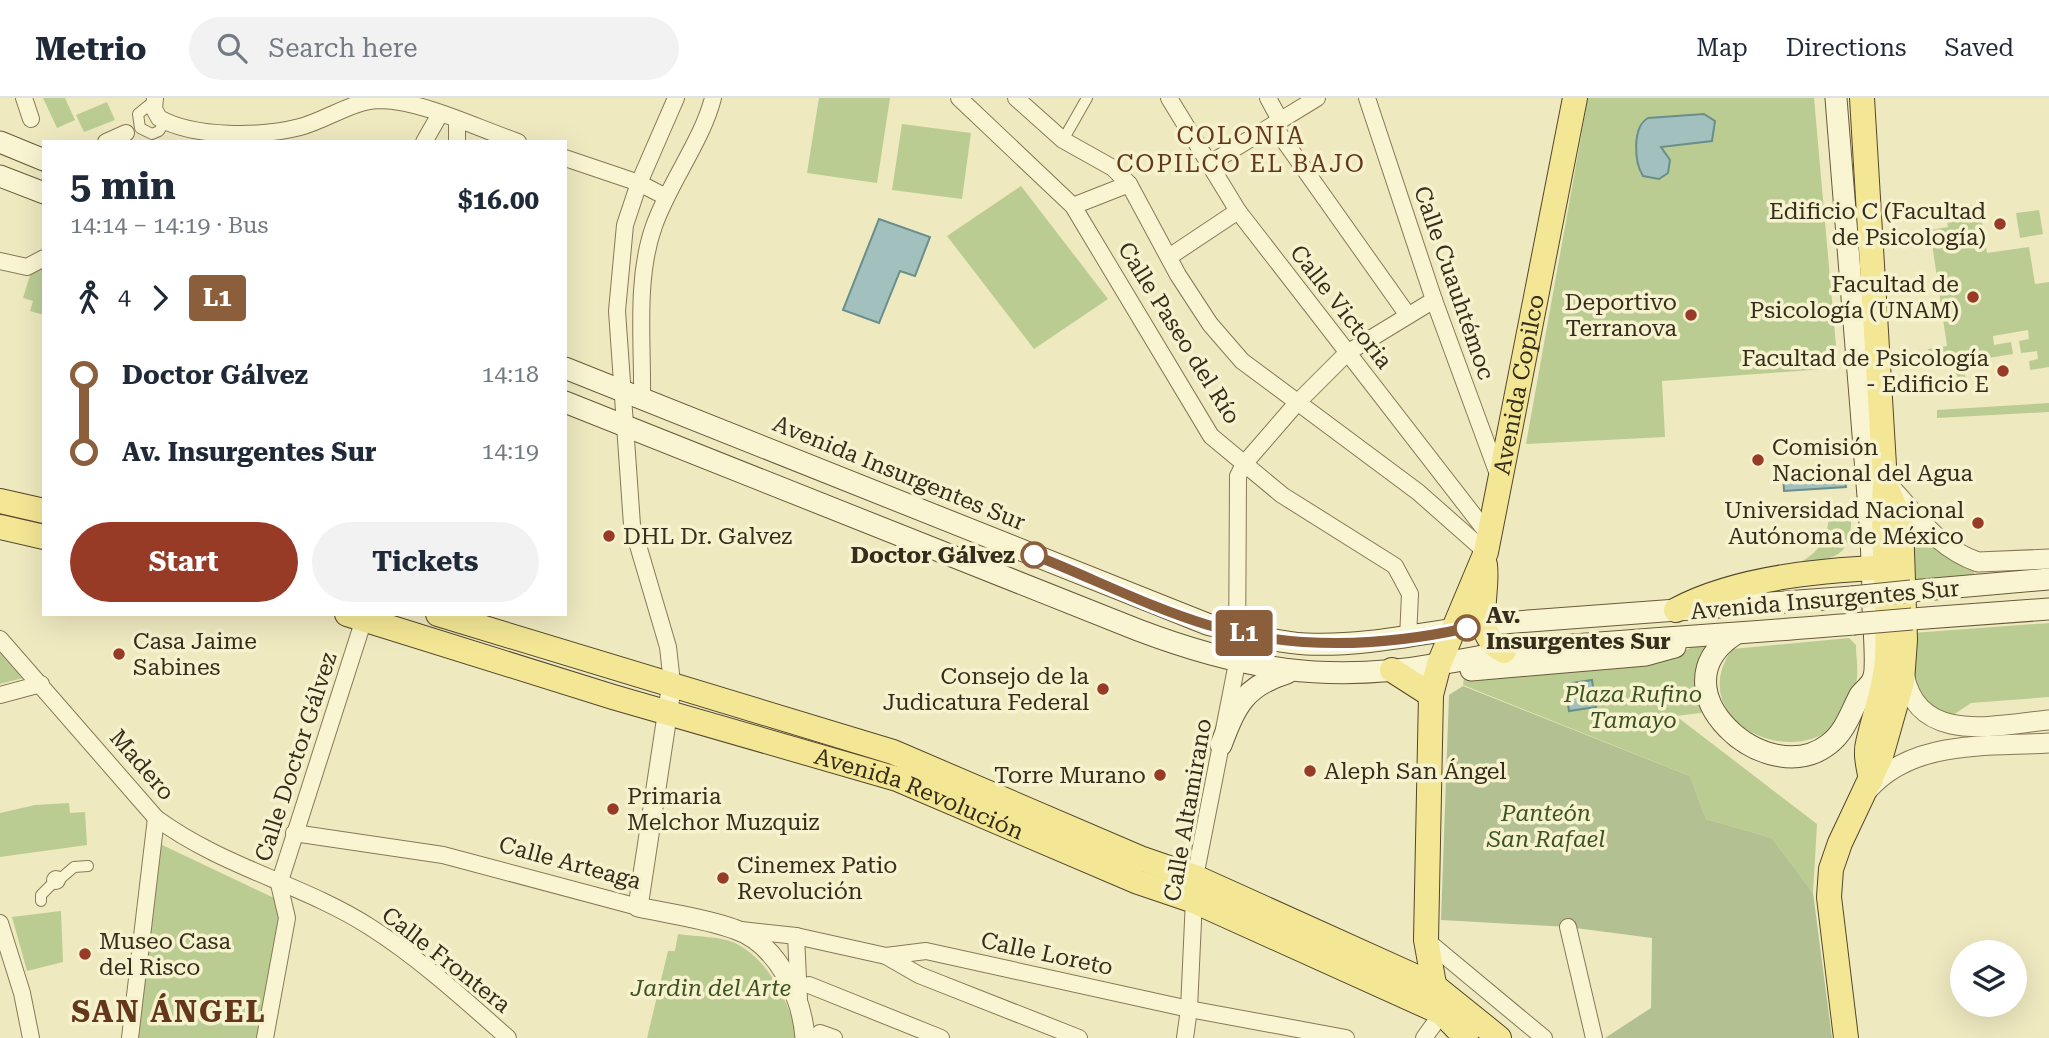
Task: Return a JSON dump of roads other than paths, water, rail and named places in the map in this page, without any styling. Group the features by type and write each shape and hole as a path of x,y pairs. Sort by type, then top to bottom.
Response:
{"main road":[{"name":"Avenida Copilco","path":"1452,1038 1432,984 1426,940 1431,695 1438,664 1486,549 1502,482 1575,98"},
{"path":"1836,98 1887,567 1901,632 1903,669 1897,707 1871,780 1835,856 1830,883 1846,1038"},
{"path":"1734,635 1714,654 1706,676 1706,694 1716,715 1736,737 1764,751 1785,756 1814,753 1833,741 1874,678 1887,567 1901,522 1885,482 1862,98"},
{"path":"0,142 42,159"},
{"path":"0,176 42,192"},
{"name":"Avenida Insurgentes Sur","path":"567,369 1207,624 1304,644 1408,638 1483,625 1746,606 2049,579"},
{"name":"Avenida Insurgentes Sur","path":"567,403 1149,635 1237,663 1289,672 1392,670 1504,652 1853,624 1901,632 2049,609"},
{"path":"0,501 42,511"},
{"path":"0,527 42,537"},
{"path":"1486,549 1487,582 1483,625 1489,641 1504,652"},
{"path":"1676,610 1696,600 1741,586 1845,568 1887,567"},
{"path":"1392,670 1431,695 1459,671 1646,655 1700,637 1746,606"},
{"name":"Avenida Revolución","path":"357,616 496,662 897,779 1138,882 1195,889 1432,984 1499,1038"},
{"name":"Avenida Revolución","path":"445,616 892,752 1140,858 1195,889 1442,1013 1466,1038"},
{"path":"1871,780 1867,745 1901,632"},
{"path":"1221,745 1238,703 1258,684 1289,672"}],"street":[{"path":"24,98 31,119"},
{"path":"638,907 672,683 668,647 632,525 617,311 619,268 625,225 676,98"},
{"path":"642,398 644,284 648,251 664,196 713,98"},
{"name":"Calle Paseo del Río","path":"1016,98 1063,140 1113,168 1129,184 1210,324 1242,361 1296,404 1418,492 1486,549"},
{"path":"1063,140 1087,98"},
{"name":"Calle Victoria","path":"1169,98 1238,211 1347,353 1486,549"},
{"path":"1268,98 1277,123 1407,314"},
{"path":"1209,163 1317,98"},
{"name":"Calle Cuauhtémoc","path":"1367,98 1434,300 1502,482"},
{"name":"Calle Paseo del Río","path":"963,100 1073,206 1211,436 1282,495 1395,566 1410,594 1408,638"},
{"path":"157,109 213,132 263,133 301,127 358,101 400,101 512,140"},
{"path":"425,140 440,114"},
{"path":"457,121 457,140"},
{"path":"110,140 126,133"},
{"path":"567,159 642,185 664,196"},
{"path":"1073,206 1129,184"},
{"path":"1169,257 1238,211"},
{"path":"0,261 27,267 42,259"},
{"path":"1237,631 1236,487 1244,464 1296,404 1347,353 1434,300"},
{"path":"1885,482 1937,539 1967,559 1978,562 2049,559"},
{"name":"Calle Doctor Gálvez","path":"265,1038 287,918 279,884 357,616"},
{"name":"Calle Altamirano","path":"1185,1038 1195,889 1237,663 1237,631"},
{"name":"Madero","path":"0,639 156,818 186,840 279,884"},
{"path":"1903,669 1914,702 1928,715 1945,723 1976,727 2049,720"},
{"path":"0,695 41,684"},
{"path":"1857,805 1884,774 1918,756 1940,750 2049,743"},
{"path":"130,1038 156,818"},
{"name":"Calle Arteaga","path":"294,833 443,855 638,907 737,929 773,958 804,993"},
{"path":"41,901 41,895 52,879 74,867 88,866"},
{"name":"Calle Frontera","path":"279,884 370,927 508,1038"},
{"path":"0,923 22,993 31,1038"},
{"path":"1568,927 1594,1038"},
{"name":"Calle Loreto","path":"737,929 796,936 886,956 926,951 1189,1009 1346,1038"},
{"name":"Calle Arteaga","path":"796,936 804,993 820,1036"},
{"path":"1426,940 1544,1038"},
{"path":"886,956 919,975 1076,1037"},
{"path":"804,993 941,1038"},
{"path":"1424,1038 1442,1013"}],"water":[{"path":"1704,114 1715,121 1712,141 1661,147 1670,160 1668,173 1659,179 1643,176 1636,145 1643,123 1648,118"},
{"path":"879,219 930,237 915,276 900,271 879,323 843,310"},
{"path":"1844,470 1846,487 1784,491 1783,474"},
{"path":"1592,680 1596,707 1569,711 1565,684"}],"place":[{"name":"Edificio C (Facultad de Psicología)","path":"2000,224"},
{"name":"Facultad de Psicología (UNAM)","path":"1973,297"},
{"name":"Deportivo Terranova","path":"1691,315"},
{"name":"Facultad de Psicología - Edificio E","path":"2003,371"},
{"name":"Comisión Nacional del Agua","path":"1758,460"},
{"name":"Universidad Nacional Autónoma de México","path":"1978,523"},
{"name":"DHL Dr. Galvez","path":"609,536"},
{"name":"Doctor Gálvez","path":"1034,555"},
{"name":"Av. Insurgentes Sur","path":"1467,628"},
{"name":"Casa Jaime Sabines","path":"119,654"},
{"name":"Consejo de la Judicatura Federal","path":"1103,689"},
{"name":"Aleph San Ángel","path":"1310,771"},
{"name":"Torre Murano","path":"1160,775"},
{"name":"Primaria Melchor Muzquiz","path":"613,809"},
{"name":"Cinemex Patio Revolución","path":"723,878"},
{"name":"Museo Casa del Risco","path":"85,954"}],"district":[{"name":"COLONIA COPILCO EL BAJO","path":"1241,150"},
{"name":"SAN ÁNGEL","path":"169,1011"}],"park label":[{"name":"Plaza Rufino Tamayo","path":"1633,707"},
{"name":"Panteón San Rafael","path":"1546,826"},
{"name":"Jardin del Arte","path":"711,988"}]}
